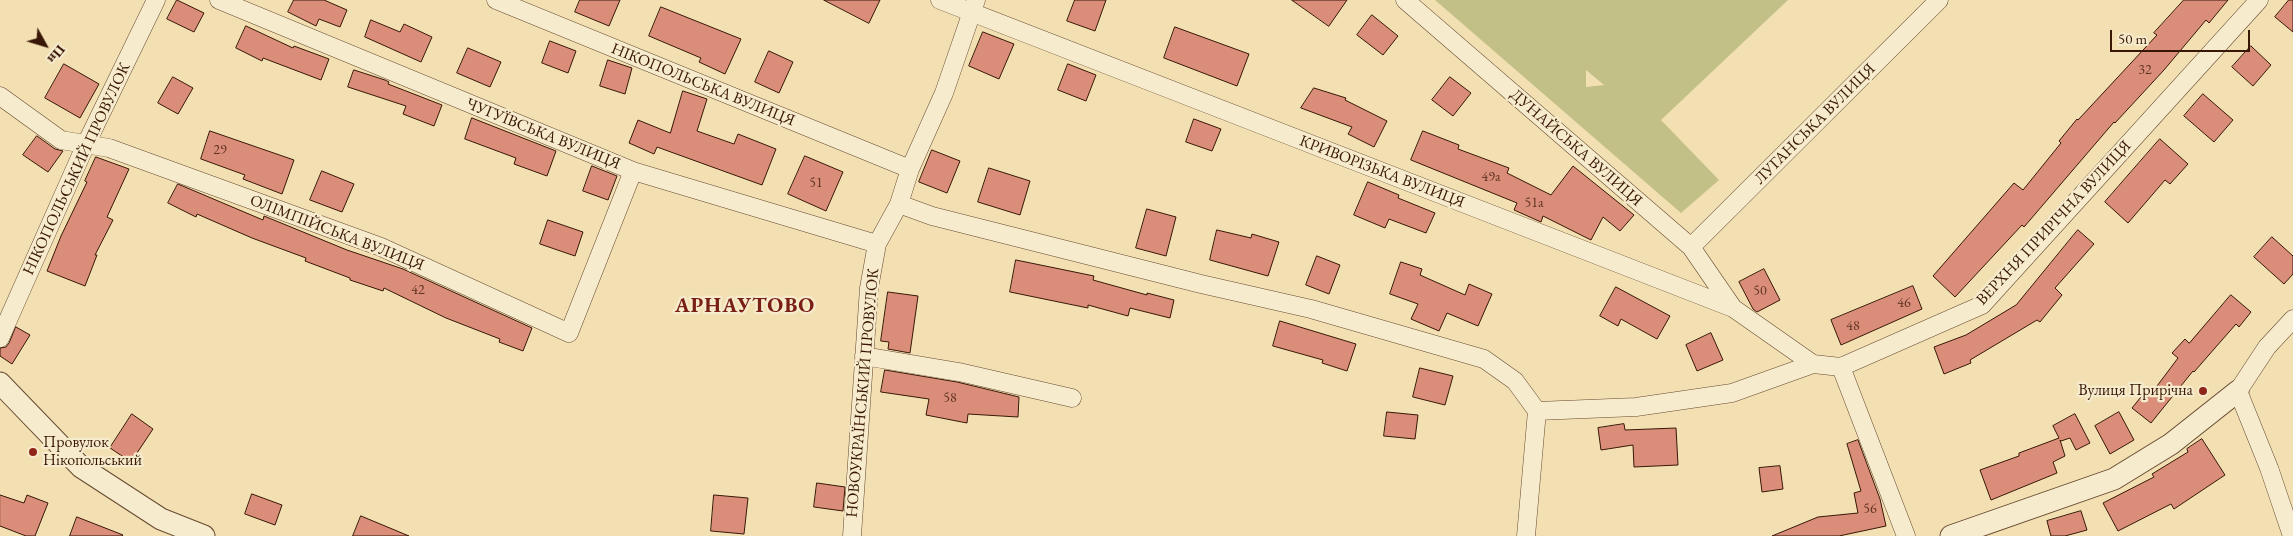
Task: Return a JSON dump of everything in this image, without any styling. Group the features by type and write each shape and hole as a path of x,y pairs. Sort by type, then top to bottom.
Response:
{"street":[{"name":"НІКОПОЛЬСЬКИЙ ПРОВУЛОК","path":"0,338 86,144 156,0"},
{"name":"ЧУГУЇВСЬКА ВУЛИЦЯ","path":"219,0 633,171 877,244"},
{"name":"НІКОПОЛЬСЬКА ВУЛИЦЯ","path":"496,0 910,169"},
{"name":"КРИВОРІЗЬКА ВУЛИЦЯ","path":"940,0 973,6 1733,308 1813,364"},
{"name":"ДУНАЙСЬКА ВУЛИЦЯ","path":"1405,0 1691,247 1733,308"},
{"name":"ЛУГАНСЬКА ВУЛИЦЯ","path":"1691,247 1939,0"},
{"name":"ВЕРХНЯ ПРИРІЧНА ВУЛИЦЯ","path":"1537,411 1636,407 1732,393 1813,364 1842,367 1982,305 2259,0"},
{"name":"НОВОУКРАЇНСЬКИЙ ПРОВУЛОК","path":"852,536 869,288 877,244 900,204 910,169 944,93 973,6"},
{"name":"ОЛІМПІЙСЬКА ВУЛИЦЯ","path":"0,96 61,140 109,148 381,247 569,333 633,171"},
{"path":"900,204 932,216 1201,284 1311,309 1484,359 1515,381 1537,411 1526,536"},
{"path":"1951,536 2114,479 2171,444 2238,391 2267,347 2293,319"},
{"path":"864,356 959,372 1072,398"},
{"path":"1842,367 1906,536"},
{"path":"0,383 81,467 113,490 161,519 204,536"},
{"path":"2238,391 2269,468 2292,536"}],"shaded area":[{"path":"1435,0 1788,0 1661,120 1719,180 1681,213","holes":["1586,70 1604,85 1586,87"]}],"building":[{"path":"177,0 204,13 194,32 167,19"},
{"path":"294,0 324,0 347,10 340,27 319,19 316,26 288,12"},
{"path":"580,0 620,0 609,26 575,12"},
{"path":"824,0 880,0 869,23"},
{"path":"1075,0 1106,0 1095,31 1067,21"},
{"path":"1292,0 1347,0 1329,26"},
{"path":"2184,0 2228,0 2209,23 2206,20 2164,70 2114,122 2024,227 2022,225 1955,297 1933,276 2014,183 2023,190 2061,143 2059,141 2077,119 2157,35 2154,33"},
{"path":"2289,0 2293,0 2293,32 2275,17"},
{"path":"661,7 741,39 725,74 699,62 701,58 649,36"},
{"path":"1372,15 1398,36 1383,55 1357,35"},
{"path":"371,20 400,32 404,24 432,37 421,62 365,37"},
{"path":"246,26 293,48 294,46 329,59 321,80 263,58 262,61 236,48"},
{"path":"1175,27 1249,54 1237,86 1164,58"},
{"path":"983,32 1014,44 999,79 969,66"},
{"path":"550,41 576,51 568,73 542,63"},
{"path":"2251,46 2271,65 2253,86 2232,67"},
{"path":"468,48 501,62 490,87 457,73"},
{"path":"769,51 793,62 779,93 755,82"},
{"path":"608,60 632,68 625,94 600,86"},
{"path":"64,64 99,84 80,118 45,98"},
{"path":"1068,64 1096,75 1086,101 1058,90"},
{"path":"354,70 385,80 389,82 388,84 442,105 434,126 403,114 406,106 348,87"},
{"path":"173,77 193,88 178,114 158,103"},
{"path":"1450,77 1471,93 1453,116 1432,100"},
{"path":"1314,88 1346,98 1345,100 1387,121 1374,147 1348,134 1352,127 1301,108"},
{"path":"683,91 707,99 697,131 734,144 738,134 776,149 762,185 657,147 654,154 629,143 638,120 670,133"},
{"path":"2203,94 2233,120 2214,142 2184,116"},
{"path":"472,118 556,151 547,176 514,164 516,158 465,139"},
{"path":"1194,119 1221,129 1212,151 1186,142"},
{"path":"210,131 294,160 282,194 243,179 245,175 201,159"},
{"path":"1423,131 1459,145 1458,149 1509,168 1507,173 1551,195 1573,166 1634,215 1620,231 1603,217 1591,240 1543,216 1541,222 1514,210 1517,203 1411,160"},
{"path":"37,136 55,149 63,151 48,172 23,155"},
{"path":"2160,139 2188,164 2170,184 2165,180 2128,223 2105,202"},
{"path":"932,150 960,161 947,193 919,182"},
{"path":"805,156 843,172 826,211 788,194"},
{"path":"96,157 129,169 107,217 113,220 95,255 97,255 85,286 47,271 61,236 87,182 85,181"},
{"path":"592,166 617,176 608,200 583,191"},
{"path":"989,168 1030,181 1020,215 978,202"},
{"path":"322,171 354,184 342,212 310,200"},
{"path":"1368,182 1399,195 1398,198 1435,213 1426,233 1389,219 1385,228 1354,215"},
{"path":"178,184 263,220 264,216 347,250 403,269 532,328 523,351 499,342 500,339 446,318 384,288 383,291 350,280 350,278 305,261 306,258 252,238 197,214 196,217 168,203"},
{"path":"1147,209 1176,217 1166,256 1136,248"},
{"path":"548,220 583,232 575,256 540,244"},
{"path":"1217,230 1251,238 1252,234 1279,242 1268,276 1210,260"},
{"path":"2078,230 2094,244 2055,288 2062,295 2040,322 2037,320 1970,360 1971,363 1944,374 1934,347 1966,335 2016,305"},
{"path":"2272,237 2293,256 2293,274 2284,284 2254,257"},
{"path":"1317,256 1340,265 1329,294 1306,285"},
{"path":"1016,260 1094,276 1093,280 1147,295 1147,293 1174,300 1170,318 1130,308 1128,316 1088,305 1088,308 1010,292"},
{"path":"1401,262 1422,269 1420,275 1465,295 1469,284 1492,294 1478,326 1447,313 1439,331 1411,319 1418,304 1390,294"},
{"path":"1764,269 1780,300 1757,312 1753,309 1739,282"},
{"path":"1913,286 1922,309 1841,345 1831,320"},
{"path":"1616,287 1670,316 1657,339 1621,319 1618,326 1600,316"},
{"path":"888,292 918,296 910,353 888,349 889,342 881,341"},
{"path":"2231,295 2251,312 2239,327 2236,324 2193,371 2151,423 2132,408 2149,387 2154,390 2178,358 2172,353 2185,339 2189,343"},
{"path":"1280,321 1356,344 1347,371 1322,363 1323,360 1273,346"},
{"path":"16,327 30,335 12,364 0,356 0,348 6,347"},
{"path":"1711,333 1723,360 1697,371 1686,345"},
{"path":"1420,368 1453,376 1445,405 1413,397"},
{"path":"885,370 957,382 1019,397 1018,417 968,414 967,423 926,415 929,399 881,392"},
{"path":"1387,412 1418,415 1415,439 1384,436"},
{"path":"2119,412 2134,440 2110,454 2095,426"},
{"path":"132,414 153,429 131,462 110,448"},
{"path":"2075,414 2090,443 2076,450 2070,438 2060,440 2065,456 2053,462 2057,473 1991,500 1980,470 2019,456 2019,453 2059,438 2053,426"},
{"path":"1624,424 1625,430 1676,428 1678,465 1634,467 1633,445 1601,450 1598,428"},
{"path":"2202,439 2225,475 2174,509 2171,504 2118,531 2103,503 2154,477 2152,474 2188,452 2187,449"},
{"path":"1858,440 1880,499 1886,526 1839,536 1772,536 1818,517 1858,513 1854,493 1861,491 1847,444"},
{"path":"1780,466 1783,489 1762,492 1759,468"},
{"path":"817,483 845,487 843,511 814,507"},
{"path":"252,494 282,505 275,525 245,514"},
{"path":"0,495 24,503 27,495 48,503 35,536 26,536 0,526"},
{"path":"714,495 748,498 744,534 711,531"},
{"path":"2081,511 2087,530 2065,536 2051,536 2047,521"},
{"path":"361,516 409,536 353,536"},
{"path":"77,517 123,535 70,536"}],"place":[{"name":"Вулиця Прирічна","path":"2203,391"},
{"name":"Провулок Нікопольський","path":"33,452"}],"district":[{"name":"АРНАУТОВО","path":"745,306"}]}
